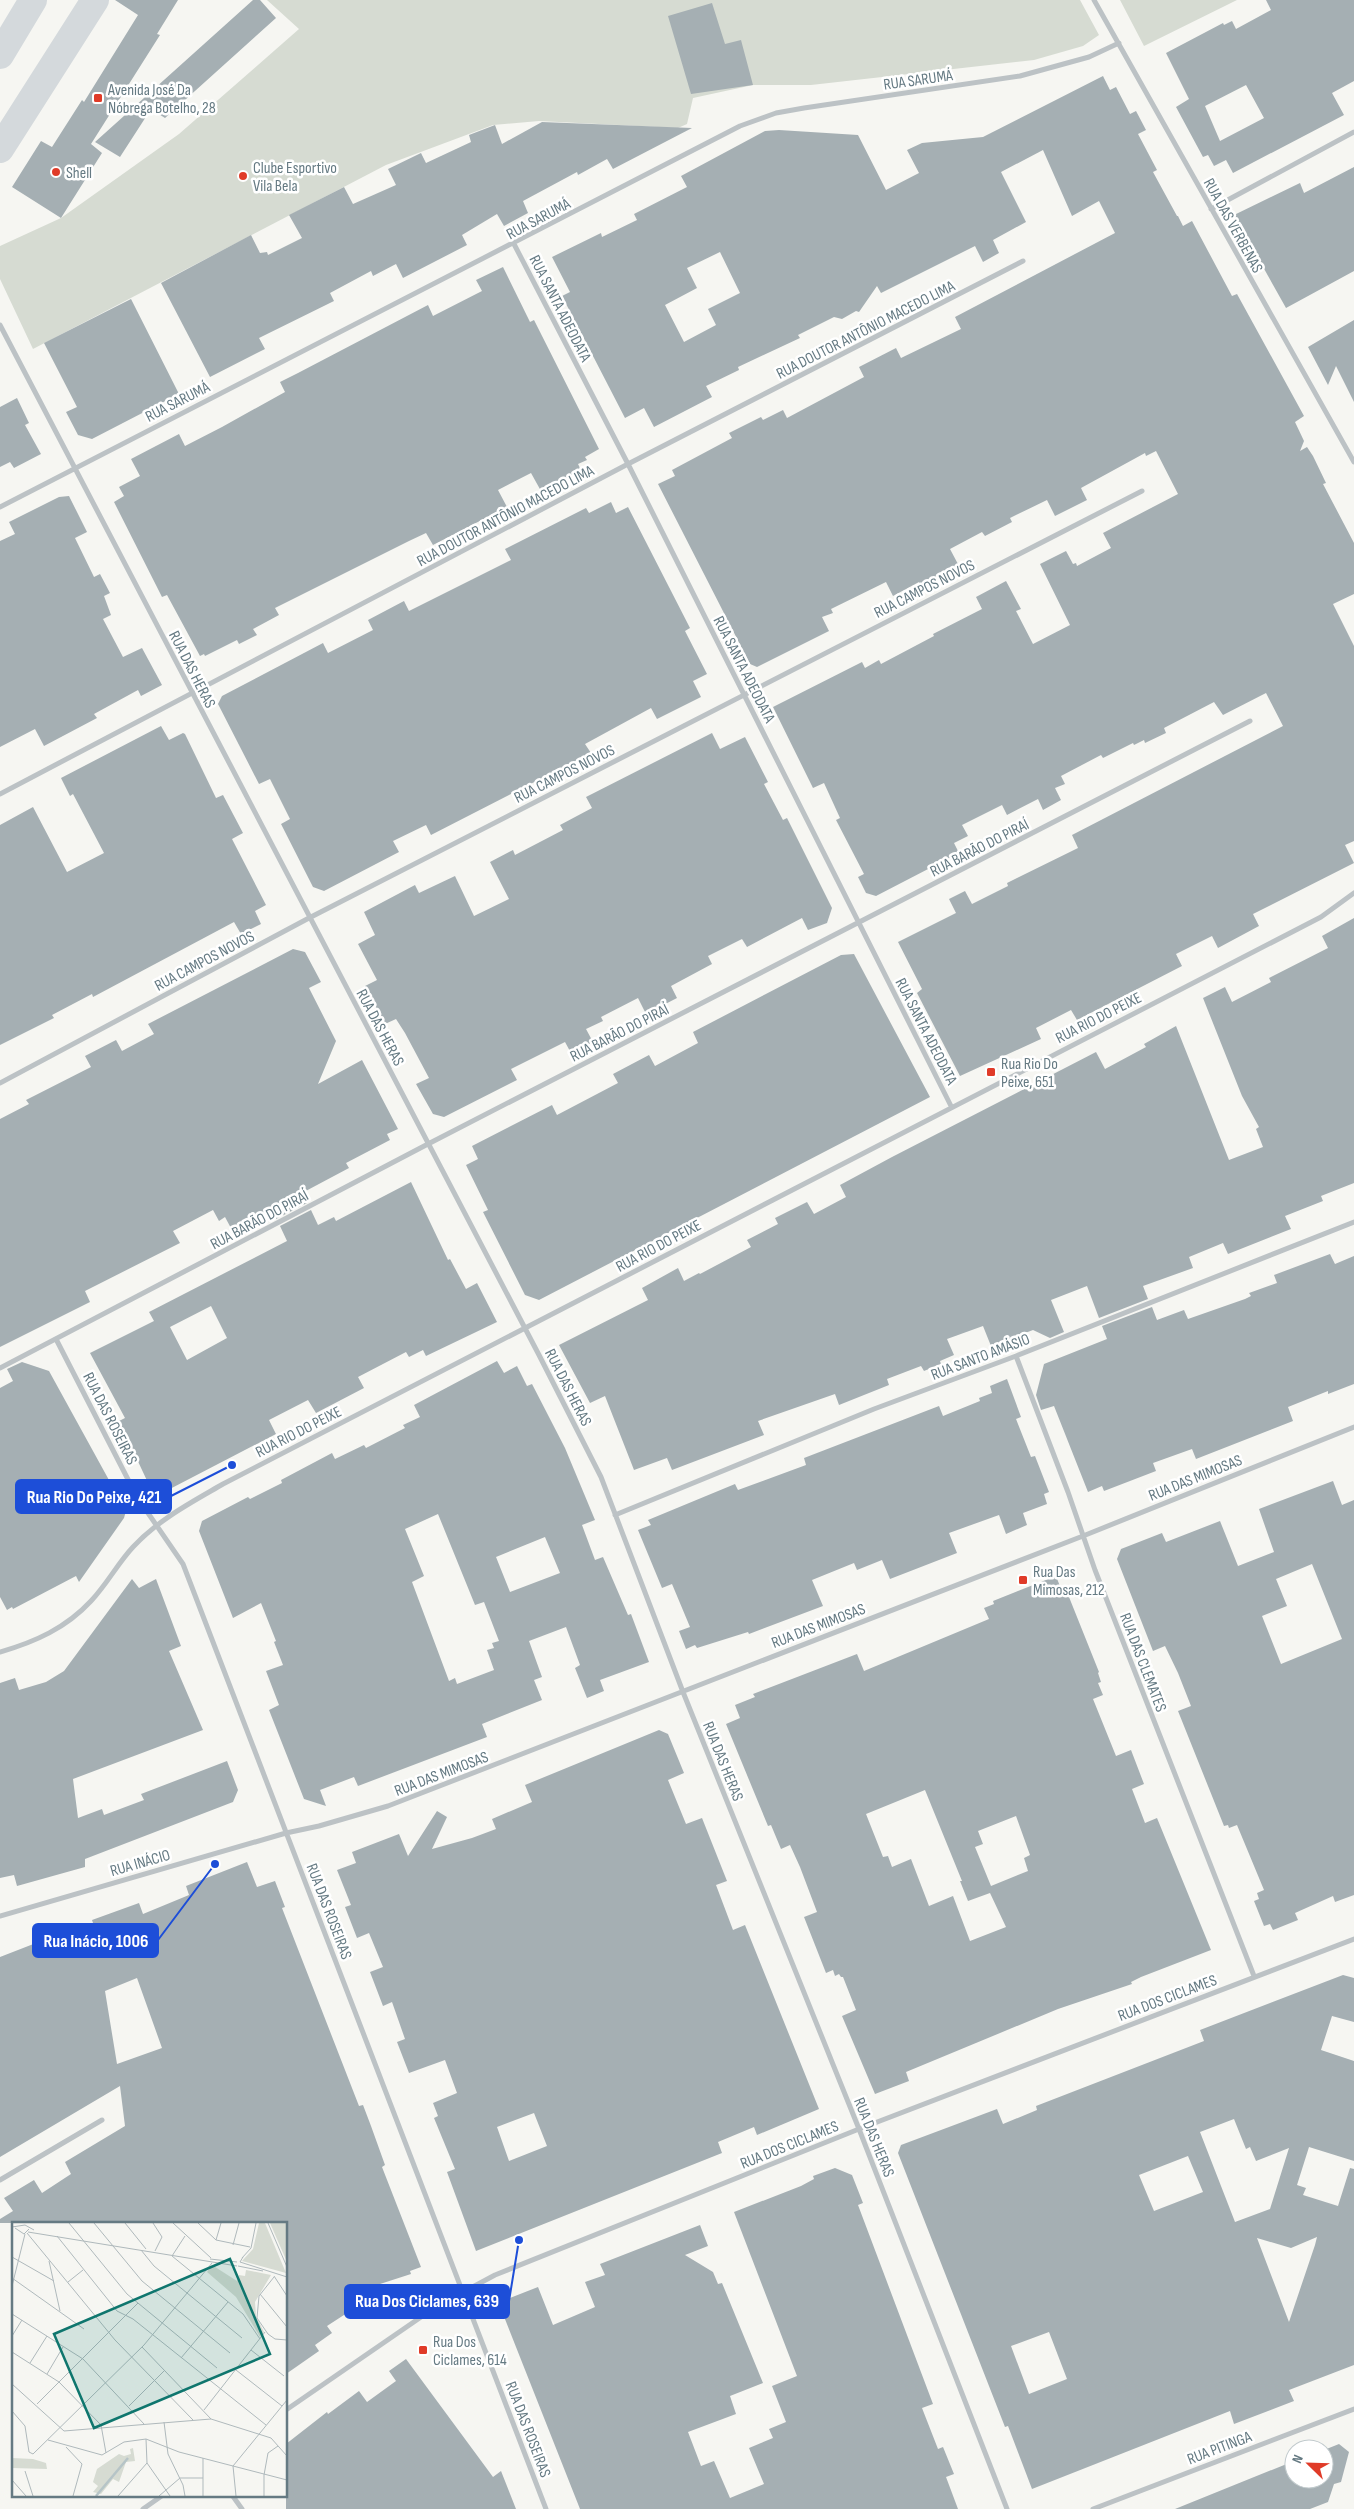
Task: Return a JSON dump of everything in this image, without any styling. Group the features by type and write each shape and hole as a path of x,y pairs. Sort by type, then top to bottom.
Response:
{"main road":[{"path":"0,149 95,0"},
{"path":"0,55 31,2"}],"street":[{"name":"RUA DAS VERBENAS","path":"1094,0 1354,462"},
{"name":"RUA SARUMÁ","path":"0,507 740,126 776,114 1020,76 1089,57 1119,43"},
{"path":"1210,209 1354,132"},
{"name":"RUA SANTA ADEODATA","path":"514,244 628,464 951,1106"},
{"name":"RUA DOUTOR ANTÔNIO MACEDO LIMA","path":"0,794 628,464 1023,261"},
{"name":"RUA DAS HERAS","path":"0,325 73,468 525,1329 600,1477 682,1692 859,2129 1007,2509"},
{"name":"RUA CAMPOS NOVOS","path":"0,1083 309,918 1142,491"},
{"name":"RUA BARÃO DO PIRAÍ","path":"0,1368 428,1144 1250,721"},
{"name":"RUA RIO DO PEIXE","path":"0,1652 47,1636 71,1620 92,1600 134,1546 157,1525 183,1506 951,1106 1321,917 1354,893"},
{"name":"RUA SANTO AMÁSIO","path":"615,1515 874,1409 1016,1356 1354,1222"},
{"name":"RUA DAS ROSEIRAS","path":"56,1339 137,1496 183,1564 546,2509"},
{"name":"RUA DAS CLEMATES","path":"1016,1356 1083,1536 1254,1976"},
{"name":"RUA DAS MIMOSAS","path":"286,1833 319,1826 388,1806 1083,1536 1354,1427"},
{"name":"RUA INÁCIO","path":"0,1916 286,1833"},
{"name":"RUA DOS CICLAMES","path":"288,2409 437,2306 539,2257 859,2129 1354,1939"},
{"path":"0,2180 102,2120"},
{"name":"RUA PITINGA","path":"1093,2509 1354,2409"},
{"path":"143,2509 162,2496"},
{"path":"233,2496 242,2509"}],"shaded area":[{"name":"Clube Esportivo Vila Bela","path":"267,0 1080,0 1099,35 1083,46 1034,60 811,85 753,85 693,98 687,124 678,128 539,121 493,125 386,165 33,349 0,279 0,246 61,218 179,134 299,29"},
{"path":"1120,0 1237,0 1144,46"}],"building":[{"path":"115,0 178,0 157,34 160,35 91,144 102,153 61,218 12,187 41,141 52,147 82,100 84,102 138,15"},
{"path":"253,0 260,0 276,18 165,118 151,109 120,157 95,142"},
{"path":"1266,0 1354,0 1354,81 1332,93 1344,115 1233,173 1226,160 1214,166 1208,155 1203,157 1176,107 1189,99 1166,53 1223,23 1224,25 1232,21 1236,29 1271,10","holes":["1246,85 1264,118 1220,141 1205,106"]},
{"path":"712,3 725,44 741,40 753,85 691,94 668,16"},
{"path":"1103,76 1110,90 1116,87 1130,114 1136,111 1146,130 1138,134 1157,170 1153,172 1177,216 1183,226 1192,221 1232,296 1237,294 1304,416 1295,422 1304,441 1300,451 1307,447 1313,456 1326,483 1323,484 1354,543 1354,594 1333,604 1354,646 1354,841 1345,845 1354,863 1253,914 1259,926 1218,948 1212,936 1176,954 1182,966 1077,1020 1071,1010 1036,1028 1041,1039 960,1076 917,993 922,989 898,942 956,913 949,899 965,891 972,904 1008,886 1007,883 1078,848 1072,835 1283,726 1266,693 1223,715 1214,702 1164,728 1166,733 1145,743 1144,740 1134,745 1133,743 1103,758 1101,755 1061,776 1065,784 1055,788 1061,800 1043,810 1038,799 1007,815 1002,805 962,825 968,836 954,843 959,853 876,896 866,893 858,877 864,874 836,820 840,818 824,783 813,788 773,707 862,662 865,668 879,660 881,664 934,636 933,634 982,609 976,597 1006,581 1021,609 1016,611 1033,644 1070,625 1040,564 1066,551 1073,564 1076,563 1077,566 1111,548 1103,533 1178,494 1156,451 1146,456 1145,453 1081,488 1087,500 1055,516 1047,500 1010,518 1012,522 985,536 982,532 950,549 959,566 920,585 919,582 893,596 886,582 831,609 833,613 822,617 829,631 757,667 750,664 658,484 675,476 672,470 732,438 729,433 761,417 763,420 783,410 787,418 864,377 859,367 896,348 901,358 961,329 955,317 1115,233 1099,201 1072,216 1043,150 1001,172 1026,222 993,240 999,253 983,262 975,246 881,293 877,286 859,312 856,311 842,319 834,317 798,335 800,338 738,367 739,370 706,386 712,397 654,427 644,408 625,418 562,296 570,292 552,257 601,233 602,237 637,220 634,214 687,187 681,176 765,131 779,130 858,135 886,190 919,173 907,150 922,143 983,137","holes":["720,252 740,293 708,309 716,325 684,342 665,305 697,288 687,268"]},
{"path":"542,122 692,128 613,169 607,159 578,175 577,172 523,201 528,213 504,226 497,214 462,235 467,245 403,278 396,264 373,276 371,271 330,293 334,301 259,338 265,349 210,377 161,283 251,235 260,253 267,252 268,255 302,238 289,215 344,187 353,204 396,185 388,169 421,153 426,163 471,142 469,135 495,125 502,144"},
{"path":"1354,167 1354,271 1286,308 1234,215 1300,183 1304,193"},
{"path":"503,267 530,322 534,320 599,449 585,457 587,460 578,464 581,470 541,491 531,473 498,490 507,507 433,545 426,533 409,541 275,608 279,615 253,629 257,635 239,644 237,640 205,656 204,654 200,656 167,595 162,597 114,502 124,496 119,487 140,476 131,459 179,434 185,446 222,427 285,392 280,382 428,305 433,316 482,291 476,280"},
{"path":"131,299 179,394 92,439 78,435 66,412 77,407 44,343"},
{"path":"1354,320 1354,402 1336,366 1328,385 1308,347"},
{"path":"17,398 29,423 25,425 41,454 14,468 10,462 0,467 0,407"},
{"path":"69,496 87,532 75,538 94,577 100,574 110,593 104,596 111,615 103,619 123,657 142,648 162,685 141,696 138,690 94,714 97,718 44,746 35,729 0,747 0,541 15,534 9,522 59,497"},
{"path":"611,502 616,513 628,507 690,628 685,631 707,674 693,681 701,697 657,719 651,708 585,744 591,753 431,835 426,825 393,841 399,852 324,891 313,887 281,824 290,819 270,779 259,784 218,704 222,696 323,643 328,653 373,630 368,620 404,601 409,611 511,560 505,549 586,508 589,513"},
{"path":"161,726 169,740 183,733 185,734 216,798 223,795 243,833 232,839 266,905 255,911 261,924 241,934 234,922 93,997 92,994 52,1015 54,1018 0,1045 0,825 33,807 67,872 104,853 73,794 70,796 61,778"},
{"path":"712,733 720,749 745,737 768,782 764,784 783,820 787,818 832,908 827,923 808,930 802,918 747,947 742,939 708,956 712,964 671,986 677,998 646,1014 638,998 601,1017 603,1021 586,1029 593,1042 571,1053 565,1042 511,1069 517,1080 444,1117 433,1114 416,1084 429,1078 396,1019 385,1024 365,986 377,980 358,944 375,935 364,912 415,885 419,893 455,876 474,916 509,899 490,862 513,850 515,855 563,830 560,825 592,808 586,797"},
{"path":"1354,918 1354,1183 1321,1196 1323,1201 1285,1216 1291,1229 1228,1254 1223,1243 1189,1257 1193,1268 1143,1286 1148,1299 1099,1318 1087,1286 1051,1300 1064,1332 1050,1338 1033,1330 991,1346 983,1326 947,1339 954,1355 940,1361 941,1364 924,1371 921,1366 887,1379 889,1385 839,1405 835,1394 758,1421 764,1435 672,1470 667,1458 634,1470 605,1396 590,1403 559,1345 648,1300 642,1288 678,1268 684,1281 751,1247 747,1240 778,1224 775,1218 807,1202 814,1214 846,1197 840,1185 892,1157 1096,1052 1105,1069 1146,1047 1144,1044 1176,1026 1229,1160 1263,1147 1256,1129 1259,1127 1242,1096 1203,998 1225,987 1232,1002 1271,982 1269,978 1328,948 1322,936"},
{"path":"293,949 305,952 321,982 309,988 336,1041 318,1084 362,1060 398,1129 387,1134 390,1140 346,1163 349,1168 302,1193 307,1203 276,1219 272,1210 232,1230 225,1217 219,1221 213,1210 173,1231 180,1243 85,1291 90,1302 0,1347 0,1119 29,1104 26,1100 91,1067 85,1056 116,1040 122,1051 154,1034 148,1024"},
{"path":"854,954 930,1097 539,1300 525,1295 483,1212 488,1210 466,1165 478,1159 472,1146 552,1105 557,1115 618,1083 613,1074 649,1055 655,1066 698,1043 693,1032 841,955"},
{"path":"411,1182 448,1260 450,1259 466,1289 477,1283 497,1322 426,1356 423,1350 409,1357 406,1352 358,1377 364,1388 316,1413 308,1400 269,1420 276,1434 166,1491 150,1487 119,1421 125,1418 90,1353 154,1321 149,1312 287,1241 280,1226 311,1210 318,1225 334,1217 336,1221","holes":["211,1306 227,1338 187,1360 170,1327"]},
{"path":"1330,1254 1335,1264 1354,1256 1354,1384 1328,1394 1328,1391 1288,1407 1293,1421 1196,1459 1192,1449 1153,1463 1156,1471 1104,1491 1102,1486 1088,1492 1054,1406 1041,1410 1036,1395 1044,1364 1107,1339 1102,1326 1152,1307 1157,1320 1184,1310 1188,1319 1245,1299 1251,1296 1249,1293 1277,1283 1274,1275"},
{"path":"497,1361 504,1373 517,1366 527,1386 532,1384 565,1448 595,1520 582,1525 595,1560 603,1557 628,1615 631,1614 649,1662 600,1680 604,1691 587,1698 575,1668 580,1665 566,1627 529,1641 542,1677 534,1680 542,1700 482,1724 487,1737 358,1786 354,1777 320,1790 326,1806 304,1799 269,1710 279,1705 266,1671 283,1665 261,1603 233,1618 199,1531 202,1521 248,1497 250,1499 282,1483 281,1480 332,1453 335,1459 364,1445 366,1448 405,1428 403,1425 420,1417 414,1405","holes":["438,1514 475,1605 484,1602 499,1641 492,1643 494,1648 487,1650 494,1670 457,1684 455,1678 449,1681 412,1582 424,1576 405,1529","545,1537 560,1573 510,1592 496,1557"]},
{"path":"22,1362 49,1371 126,1511 124,1518 79,1582 76,1576 13,1609 12,1607 7,1610 0,1597 0,1388 13,1381 7,1369"},
{"path":"1007,1379 1021,1417 1016,1419 1031,1457 1035,1456 1049,1492 1044,1494 1047,1504 1023,1513 1027,1525 1006,1534 999,1515 949,1533 957,1553 890,1579 882,1560 857,1570 854,1563 812,1580 823,1606 749,1634 748,1632 697,1648 695,1645 686,1649 679,1631 690,1627 672,1584 662,1588 638,1530 651,1525 648,1520 735,1484 738,1490 806,1465 804,1458 939,1406 943,1416 980,1401 979,1398 992,1393 990,1386"},
{"path":"1333,1481 1342,1505 1354,1500 1354,1895 1335,1902 1333,1896 1295,1913 1298,1920 1273,1930 1270,1924 1264,1926 1254,1901 1259,1899 1257,1893 1264,1890 1237,1825 1229,1828 1228,1825 1224,1826 1178,1711 1191,1706 1178,1673 1165,1646 1153,1651 1117,1559 1121,1549 1162,1533 1166,1542 1220,1521 1238,1566 1274,1552 1259,1509","holes":["1312,1564 1342,1639 1281,1664 1262,1616 1287,1606 1276,1579"]},
{"path":"1056,1576 1063,1594 1067,1592 1099,1672 1101,1682 1098,1683 1103,1695 1093,1699 1116,1756 1131,1750 1144,1784 1132,1789 1145,1823 1157,1818 1211,1950 1141,1977 1131,1982 1132,1984 1058,2009 906,2072 909,2081 875,2094 842,2016 856,2010 843,1977 839,1974 835,1976 833,1970 826,1973 804,1917 817,1912 800,1867 790,1845 781,1849 771,1825 768,1826 726,1724 740,1718 735,1705 755,1697 753,1694 857,1654 864,1671 989,1619 984,1608 994,1604 993,1601","holes":["925,1790 962,1881 960,1881 968,1901 990,1893 1006,1927 970,1941 953,1896 929,1906 911,1859 892,1867 888,1856 883,1857 866,1814","1016,1816 1030,1855 1024,1858 1028,1871 991,1886 975,1847 983,1844 978,1831"]},
{"path":"132,1579 139,1588 156,1579 181,1646 169,1651 203,1730 73,1779 78,1818 102,1809 104,1815 144,1800 141,1794 227,1761 238,1790 233,1802 85,1859 85,1867 17,1886 14,1875 0,1878 0,1683 15,1678 19,1690 46,1682 64,1671"},
{"path":"659,1730 668,1734 684,1773 668,1780 686,1824 702,1818 727,1881 716,1885 733,1930 745,1925 819,2109 757,2135 754,2127 718,2142 722,2153 476,2251 447,2172 455,2169 434,2118 438,2116 433,2103 457,2093 445,2060 409,2073 397,2042 405,2039 392,2002 383,2006 370,1972 383,1967 369,1933 357,1938 345,1907 351,1905 337,1870 356,1863 352,1852 399,1834 408,1856 437,1811 447,1817 432,1849 496,1829 492,1819 532,1802 525,1785","holes":["534,2113 547,2146 509,2161 497,2127"]},
{"path":"247,1862 257,1887 275,1881 285,1907 282,1908 359,2106 363,2105 371,2126 385,2165 382,2167 421,2267 410,2271 411,2274 380,2284 384,2289 327,2326 332,2333 315,2345 319,2351 288,2373 288,2222 0,2223 0,2219 13,2211 4,2198 34,2180 42,2193 71,2174 65,2162 125,2126 120,2086 0,2157 0,1957 36,1943 72,1956 67,1931 94,1926 92,1920 139,1903 143,1914 189,1895 186,1886","holes":["137,1978 162,2048 117,2064 105,1991"]},
{"path":"1343,1975 1354,1978 1354,2022 1332,2016 1321,2050 1354,2061 1354,2161 1309,2147 1297,2185 1306,2188 1303,2195 1338,2206 1350,2168 1354,2169 1354,2365 1289,2390 1294,2401 1234,2424 1230,2411 1032,2489 1008,2426 1005,2427 898,2153 901,2145 997,2109 1003,2124 1037,2110 1036,2106 1204,2041 1200,2030","holes":["1234,2119 1246,2149 1250,2147 1256,2161 1289,2148 1270,2209 1235,2222 1200,2132","1188,2156 1203,2192 1154,2211 1139,2175","1317,2237 1289,2322 1257,2238 1291,2248","1049,2332 1067,2379 1029,2394 1011,2346"]},
{"path":"835,2168 852,2175 863,2203 858,2205 933,2404 922,2408 938,2449 943,2447 954,2474 946,2477 958,2509 580,2509 501,2309 505,2300 538,2287 553,2325 595,2307 585,2282 605,2275 600,2264 700,2225 708,2246 685,2255 713,2272 718,2284 722,2283 763,2383 730,2396 736,2414 688,2432 701,2466 714,2461 730,2498 764,2484 749,2448 773,2438 769,2429 786,2422 772,2386 797,2376 734,2212 801,2186 814,2179 813,2176"},
{"path":"406,2359 493,2477 501,2471 516,2509 286,2509 286,2496 288,2496 288,2442 327,2412 328,2414 359,2391 367,2402 396,2381 389,2371"},
{"path":"1339,2444 1349,2452 1341,2482 1334,2484 1334,2446"},
{"path":"1284,2465 1284,2489 1332,2489 1328,2502 1310,2509 1175,2509"}],"place":[{"name":"Avenida José Da Nóbrega Botelho, 28","path":"98,98"},
{"name":"Shell","path":"56,172"},
{"name":"Clube Esportivo Vila Bela","path":"243,176"},
{"name":"Rua Rio Do Peixe, 651","path":"991,1072"},
{"name":"Rua Rio Do Peixe, 421","path":"232,1465"},
{"name":"Rua Das Mimosas, 212","path":"1023,1580"},
{"name":"Rua Inácio, 1006","path":"215,1864"},
{"name":"Rua Dos Ciclames, 639","path":"519,2240"},
{"name":"Rua Dos Ciclames, 614","path":"423,2350"}]}
